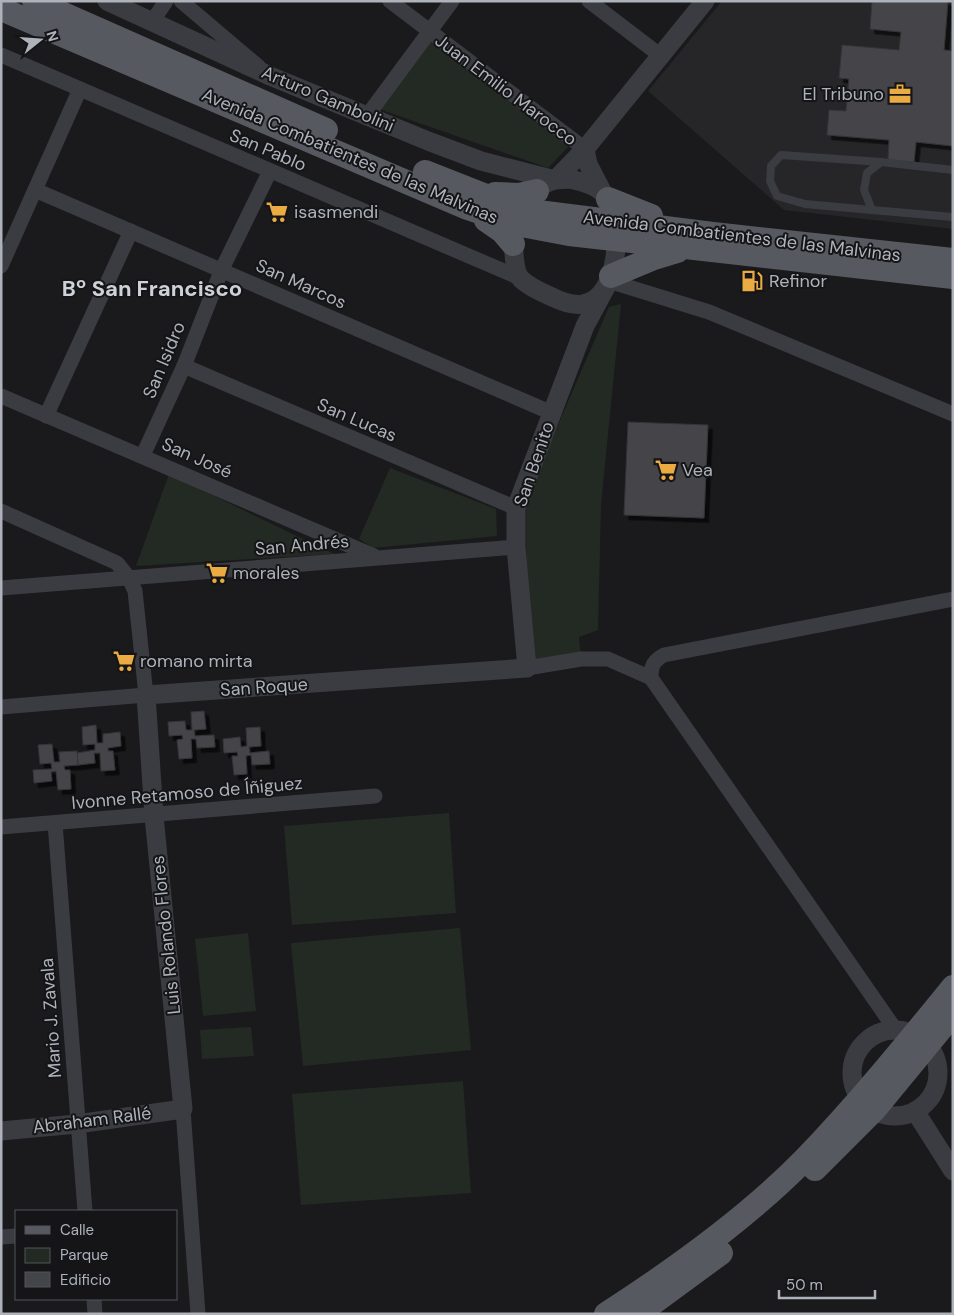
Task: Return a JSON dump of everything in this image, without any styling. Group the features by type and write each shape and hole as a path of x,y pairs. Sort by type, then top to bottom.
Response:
{"main road":[{"name":"Avenida Combatientes de las Malvinas","path":"34,1 465,198 517,226 610,213 648,216 713,234 953,260"},
{"name":"Avenida Combatientes de las Malvinas","path":"1,8 465,198"},
{"path":"465,198 504,195 546,185"},
{"name":"Avenida Combatientes de las Malvinas","path":"610,213 687,248 953,277"},
{"path":"609,281 654,258 687,248"},
{"path":"638,1314 693,1276 769,1212 867,1104 912,1036 953,987"},
{"path":"912,1036 953,1014"},
{"path":"606,1314 688,1258 743,1214 867,1104"}],"street":[{"name":"Arturo Gambolini","path":"107,1 270,76 481,161 546,185 582,182 610,213"},
{"path":"152,22 166,1"},
{"path":"181,1 270,76"},
{"name":"Juan Emilio Marocco","path":"390,1 585,149 588,164 610,213"},
{"path":"367,116 452,1"},
{"path":"589,1 661,56"},
{"path":"610,213 609,281 591,302 574,304 538,291 520,278 515,266 517,226 546,185 585,149 705,1"},
{"name":"San Pablo","path":"1,55 520,278"},
{"path":"1,266 80,89"},
{"name":"San Isidro","path":"143,455 184,366 222,270 270,171"},
{"name":"San Marcos","path":"35,190 552,413"},
{"path":"46,416 131,231"},
{"path":"609,281 709,312 953,414"},
{"name":"San Benito","path":"527,668 516,547 516,508 585,326 609,281"},
{"path":"574,304 585,326"},
{"name":"San Lucas","path":"184,366 516,508"},
{"name":"San José","path":"1,396 143,455 377,558"},
{"name":"Luis Rolando Flores","path":"1,511 117,563 129,578 135,591 146,695 154,816 183,1109 198,1314"},
{"name":"San Andrés","path":"1,588 516,547"},
{"path":"651,678 651,667 655,659 664,655 953,599"},
{"path":"527,668 581,659 608,659 651,678 912,1036 934,1056 938,1068 937,1081 929,1098 915,1111 901,1115 887,1115 867,1104 852,1076 853,1062 858,1049 874,1035 912,1036"},
{"name":"San Roque","path":"1,707 527,668"},
{"name":"Ivonne Retamoso de Íñiguez","path":"1,827 154,816 375,796"},
{"name":"Mario J. Zavala","path":"55,823 85,1210"},
{"name":"Abraham Rallé","path":"1,1130 77,1124 183,1109"},
{"path":"915,1111 953,1171"},
{"path":"1,1238 15,1236"},
{"path":"94,1300 95,1314"}],"lane":[{"path":"953,170 881,162 781,155 770,166 770,181 777,196 805,204 953,218"},
{"path":"872,210 864,190 867,173 881,162"}],"shaded area":[{"path":"722,1 953,1 953,229 784,210 648,91"}],"green space":[{"path":"428,31 570,145 548,168 379,109"},
{"path":"621,304 601,504 598,630 579,637 581,659 527,668 526,499 609,307"},
{"path":"390,468 496,509 497,536 373,548 359,539"},
{"path":"169,474 334,554 136,566"},
{"path":"449,813 456,913 292,925 284,826"},
{"path":"460,928 471,1050 303,1066 291,943"},
{"path":"248,933 256,1011 203,1016 195,939"},
{"path":"251,1027 254,1056 202,1059 200,1030"},
{"path":"463,1081 471,1193 301,1205 292,1094"}],"building":[{"name":"El Tribuno","path":"872,1 948,1 944,50 953,51 953,146 916,142 914,162 888,160 889,140 827,135 829,110 846,111 849,79 839,78 842,45 899,50 901,32 870,29"},
{"name":"Vea","path":"628,422 708,425 704,518 624,515"},
{"path":"204,711 206,729 194,730 195,736 214,735 215,747 197,748 196,739 191,739 192,758 179,759 177,740 183,739 182,735 169,736 168,722 185,721 186,730 192,730 191,712"},
{"path":"96,725 97,743 103,743 103,734 120,732 121,746 108,748 108,751 113,751 115,770 101,771 100,753 94,753 95,763 78,765 77,753 95,750 95,744 83,745 82,727"},
{"path":"260,727 261,746 249,747 250,753 269,751 270,764 252,765 251,755 246,756 247,774 234,775 232,756 238,756 237,752 224,753 223,739 240,737 241,747 247,746 246,728"},
{"path":"52,744 54,762 60,762 59,752 77,751 78,765 64,766 65,770 70,770 71,789 58,790 56,771 51,772 52,781 34,783 33,770 52,769 51,763 40,764 38,745"}],"place":[{"name":"El Tribuno","path":"900,94"},
{"name":"isasmendi","path":"277,212"},
{"name":"Refinor","path":"752,281"},
{"name":"Vea","path":"666,470"},
{"name":"morales","path":"217,573"},
{"name":"romano mirta","path":"124,661"}],"district":[{"name":"Bº San Francisco","path":"152,288"}]}
